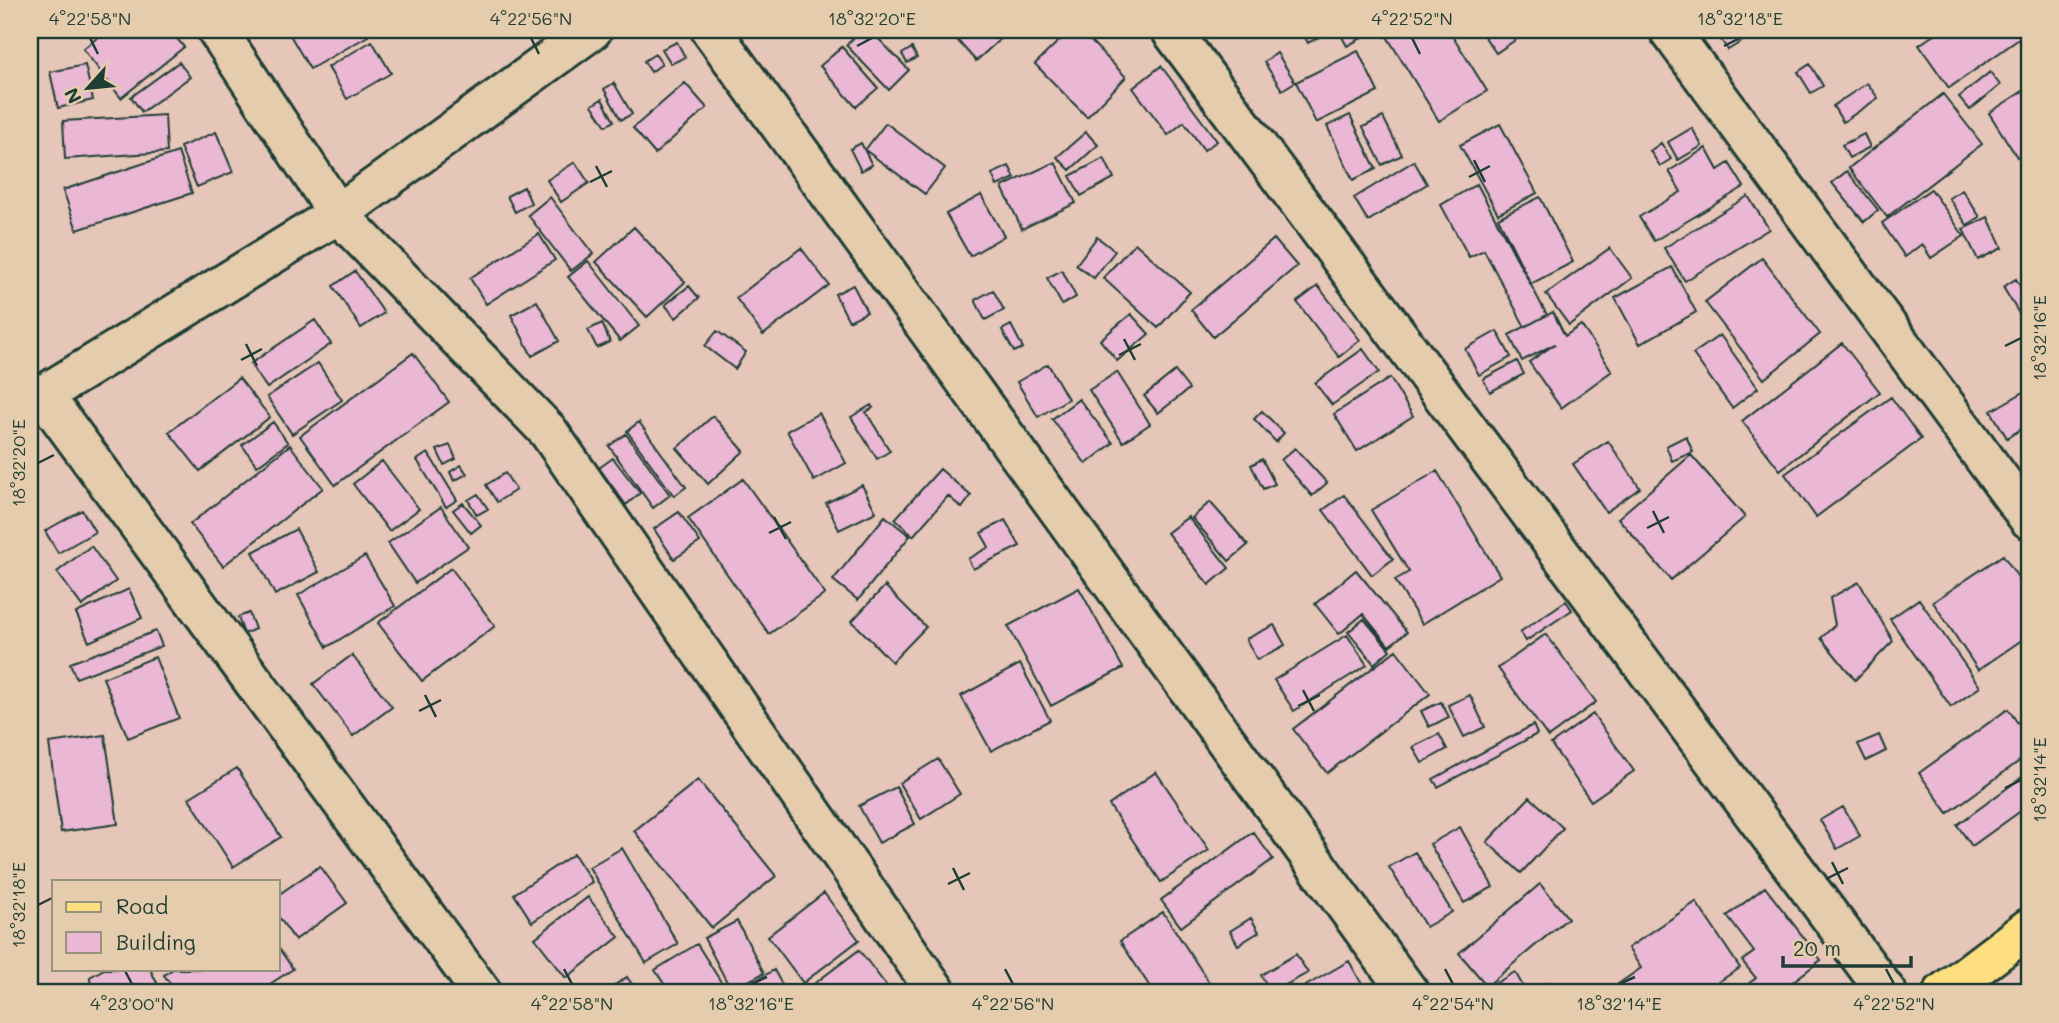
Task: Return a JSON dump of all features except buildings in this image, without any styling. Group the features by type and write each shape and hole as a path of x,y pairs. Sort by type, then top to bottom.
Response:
{"main road":[{"path":"1943,993 2029,928"}],"street":[{"path":"217,30 338,215 548,431 937,993"},
{"path":"482,993 36,398 338,215 592,30"},
{"path":"711,30 1409,993"},
{"path":"1171,30 1887,993"},
{"path":"1669,30 2029,519"}]}
